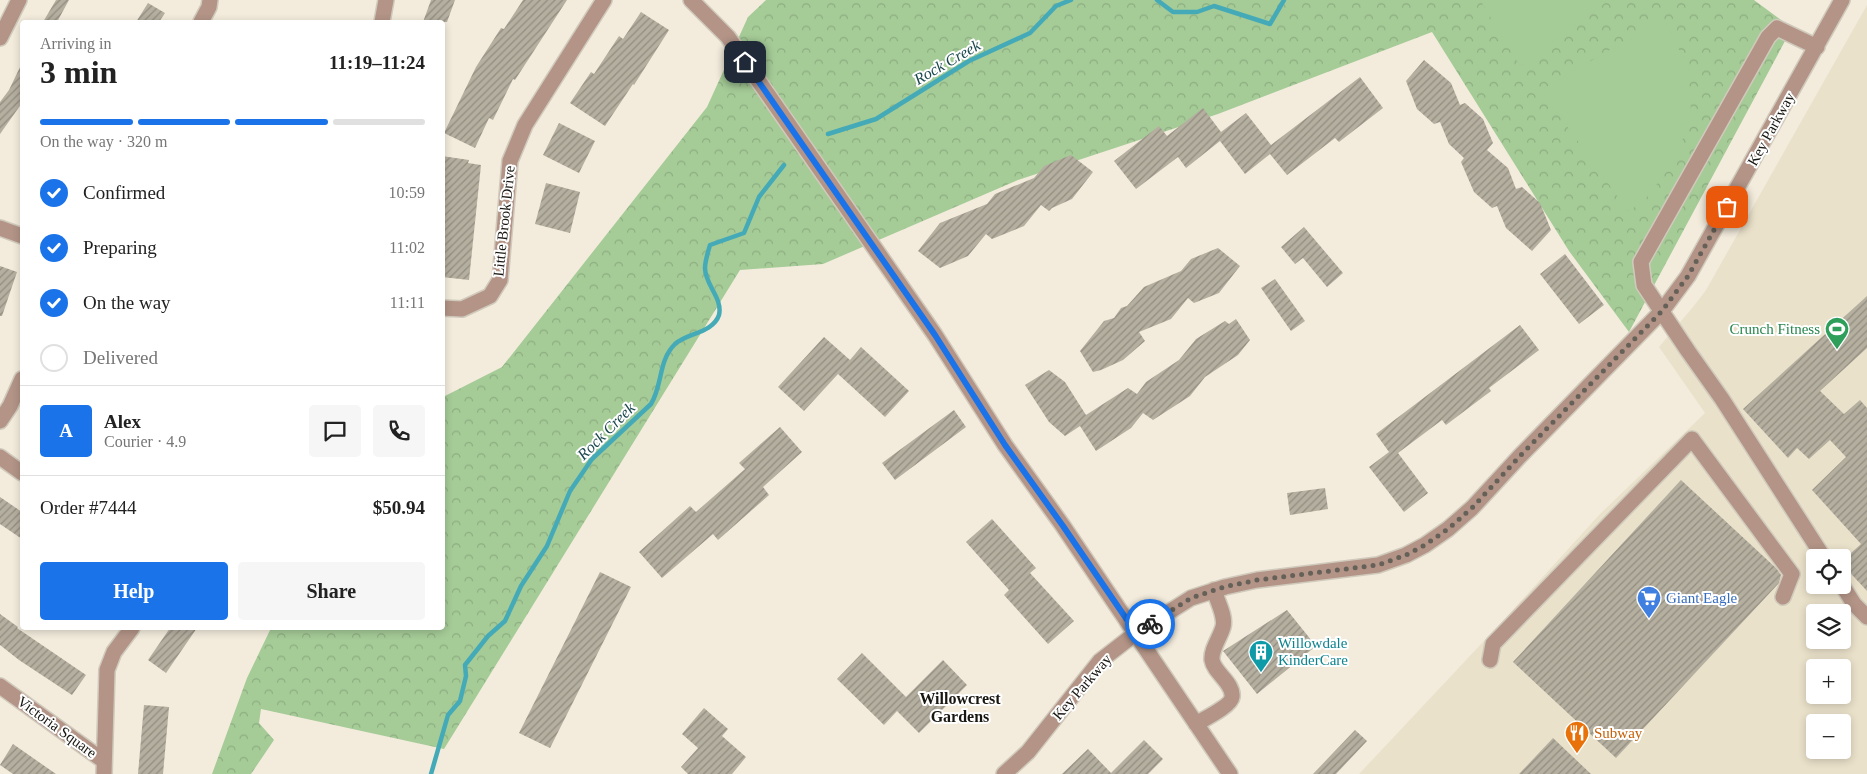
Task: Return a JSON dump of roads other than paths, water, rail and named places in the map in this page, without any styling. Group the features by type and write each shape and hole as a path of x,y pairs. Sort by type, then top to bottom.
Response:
{"street":[{"path":"0,38 18,0"},
{"path":"202,20 209,7 210,0"},
{"path":"382,20 386,0"},
{"name":"Little Brook Drive","path":"445,308 462,309 490,296 500,280 510,162 525,125 604,0"},
{"path":"691,0 728,37 930,327 1005,445 1063,526 1230,774"},
{"name":"Key Parkway","path":"1004,774 1028,752 1100,661 1136,633 1191,598 1214,590 1257,580 1366,568 1406,555 1425,545 1448,529 1472,508 1520,456 1662,311 1688,276 1842,0"},
{"path":"1817,47 1778,28 1768,36 1642,262 1644,284 1722,399 1818,549"},
{"path":"0,228 20,235"},
{"path":"0,421 10,406 20,384"},
{"path":"1490,660 1493,644 1692,439 1792,574 1782,597"},
{"path":"0,457 20,472"},
{"path":"1196,724 1228,704 1232,698 1231,690 1212,663 1212,655 1224,621 1214,590"},
{"path":"1848,594 1854,604 1867,617"},
{"path":"104,767 107,670 114,652 130,630"},
{"name":"Victoria Square","path":"0,686 104,767"}],"waterway":[{"name":"Rock Creek","path":"828,134 876,119 969,61 1030,33 1056,6 1071,0"},
{"name":"Rock Creek","path":"1157,0 1173,12 1197,12 1214,6 1270,24 1284,0"},
{"name":"Rock Creek","path":"431,774 448,715 460,701 466,676 465,665 488,636 505,621 521,586 547,546 570,491 592,459 651,404 663,365 675,344 706,329 716,321 720,309 705,268 710,245 744,233 759,197 784,165"}],"place":[{"name":"Crunch Fitness","path":"1837,350"},
{"name":"Giant Eagle","path":"1649,619"},
{"name":"Willowdale KinderCare","path":"1261,673"},
{"name":"Subway","path":"1577,754"}],"district":[{"name":"Willowcrest Gardens","path":"960,707"}]}
